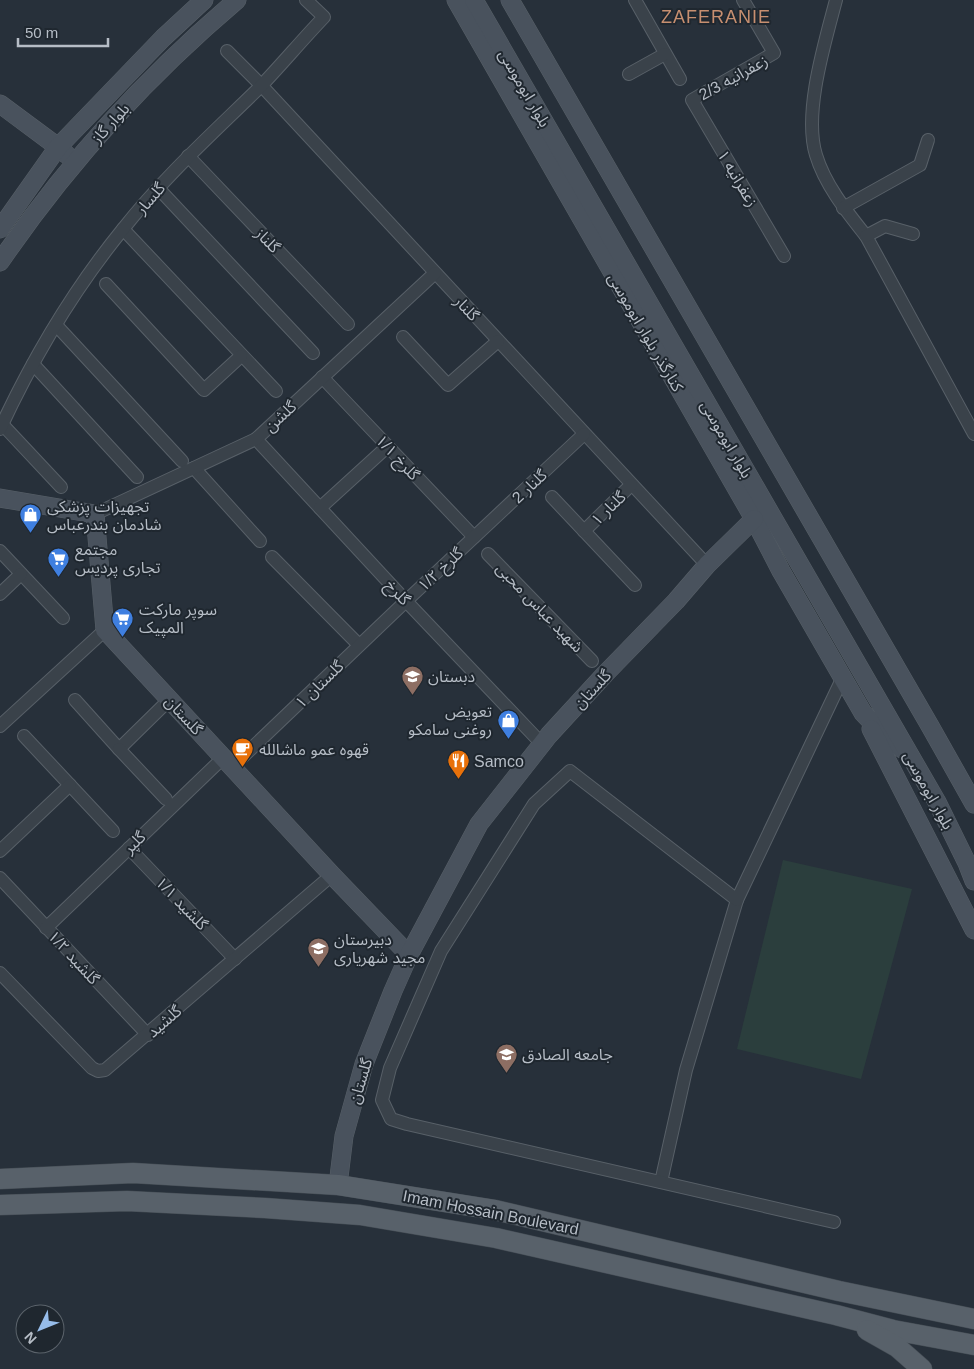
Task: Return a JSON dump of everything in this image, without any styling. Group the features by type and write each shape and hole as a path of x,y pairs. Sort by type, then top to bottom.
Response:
{"main road":[{"name":"Imam Hossain Boulevard","path":"0,1180 133,1173 338,1185 495,1210 839,1291 974,1319"},
{"name":"Imam Hossain Boulevard","path":"0,1205 127,1201 360,1215 496,1238 836,1315 893,1330 974,1345"},
{"path":"930,1310 974,1304"},
{"path":"836,1315 897,1347 922,1369"}],"street":[{"name":"بلوار گاز","path":"0,229 58,146 163,38 204,0"},
{"name":"بلوار گاز","path":"0,262 29,220 74,162 143,86 185,45 237,0"},
{"name":"گلسار","path":"1,426 33,364 56,325 122,229 188,156 261,85 324,16 306,0"},
{"name":"کنارگذر بلوار ابوموسی","path":"456,0 754,519 781,571 863,713 891,741 910,755"},
{"name":"بلوار ابوموسی","path":"474,0 937,802 974,881"},
{"name":"بلوار ابوموسی","path":"510,0 974,804"},
{"path":"635,0 680,79"},
{"name":"زعفرانیه 2/3","path":"692,100 774,54 743,0"},
{"path":"836,0 813,106 812,132 816,156 825,177 844,208 866,236 974,434"},
{"name":"گلنار","path":"227,51 261,85 707,565"},
{"path":"629,74 666,54"},
{"name":"زعفرانیه ۱","path":"692,100 784,256"},
{"path":"0,104 58,146 74,162"},
{"path":"553,136 553,170"},
{"path":"844,208 920,165 928,140"},
{"name":"گلناز","path":"188,156 348,324"},
{"path":"158,188 313,353"},
{"path":"866,236 885,226 913,234"},
{"path":"122,229 276,391"},
{"path":"630,269 633,309"},
{"name":"گلشن","path":"95,514 256,439 435,273"},
{"path":"106,284 204,390 241,356"},
{"path":"56,325 182,461"},
{"path":"404,337 448,385 498,341"},
{"path":"33,364 137,477"},
{"name":"گلرخ ۱/۱","path":"322,377 474,537"},
{"path":"1,426 61,487"},
{"name":"گلنار 2","path":"474,537 584,434"},
{"name":"گلرخ","path":"256,439 542,744"},
{"path":"320,508 388,446"},
{"path":"194,468 260,541"},
{"name":"گلنار ۱","path":"584,531 631,485"},
{"path":"552,497 635,585"},
{"path":"0,498 95,514 104,630 0,726"},
{"name":"گلستان","path":"338,1185 344,1136 364,1064 409,954 479,824 542,744 605,674 676,601 707,565 754,519"},
{"name":"گلرخ ۱/۲","path":"406,601 474,537"},
{"path":"0,551 62,618"},
{"name":"شهید عباس محبی","path":"488,554 592,661"},
{"path":"272,557 359,645"},
{"path":"0,594 21,574"},
{"name":"گلستان ۱","path":"228,763 406,601"},
{"name":"گلستان","path":"104,630 332,875 409,954"},
{"path":"661,1182 686,1070 737,900 843,677"},
{"path":"76,700 166,800"},
{"path":"119,749 170,700"},
{"path":"863,713 974,930"},
{"path":"24,736 114,831"},
{"name":"گلپر","path":"46,928 129,848 228,763"},
{"path":"737,900 570,771 534,804 441,951 390,1068 382,1100 391,1118 834,1222"},
{"path":"0,851 70,785"},
{"name":"گلشید ۱/۱","path":"129,848 235,959"},
{"name":"گلشید","path":"0,973 92,1068 98,1071 105,1070 332,875"},
{"name":"گلشید ۱/۲","path":"0,878 148,1035"}],"green space":[{"path":"783,860 912,889 861,1079 737,1049"}],"place":[{"name":"تجهیزات پزشکی شادمان بندرعباس","path":"31,534"},
{"name":"مجتمع تجاری پردیس","path":"59,577"},
{"name":"سوپر مارکت المپیک","path":"123,637"},
{"name":"دبستان","path":"412,695"},
{"name":"تعویض روغنی سامکو","path":"508,739"},
{"name":"قهوه عمو ماشالله","path":"243,768"},
{"name":"Samco","path":"458,780"},
{"name":"دبیرستان مجید شهریاری","path":"318,967"},
{"name":"جامعه الصادق","path":"506,1073"}],"district":[{"name":"ZAFERANIE","path":"716,17"}]}
